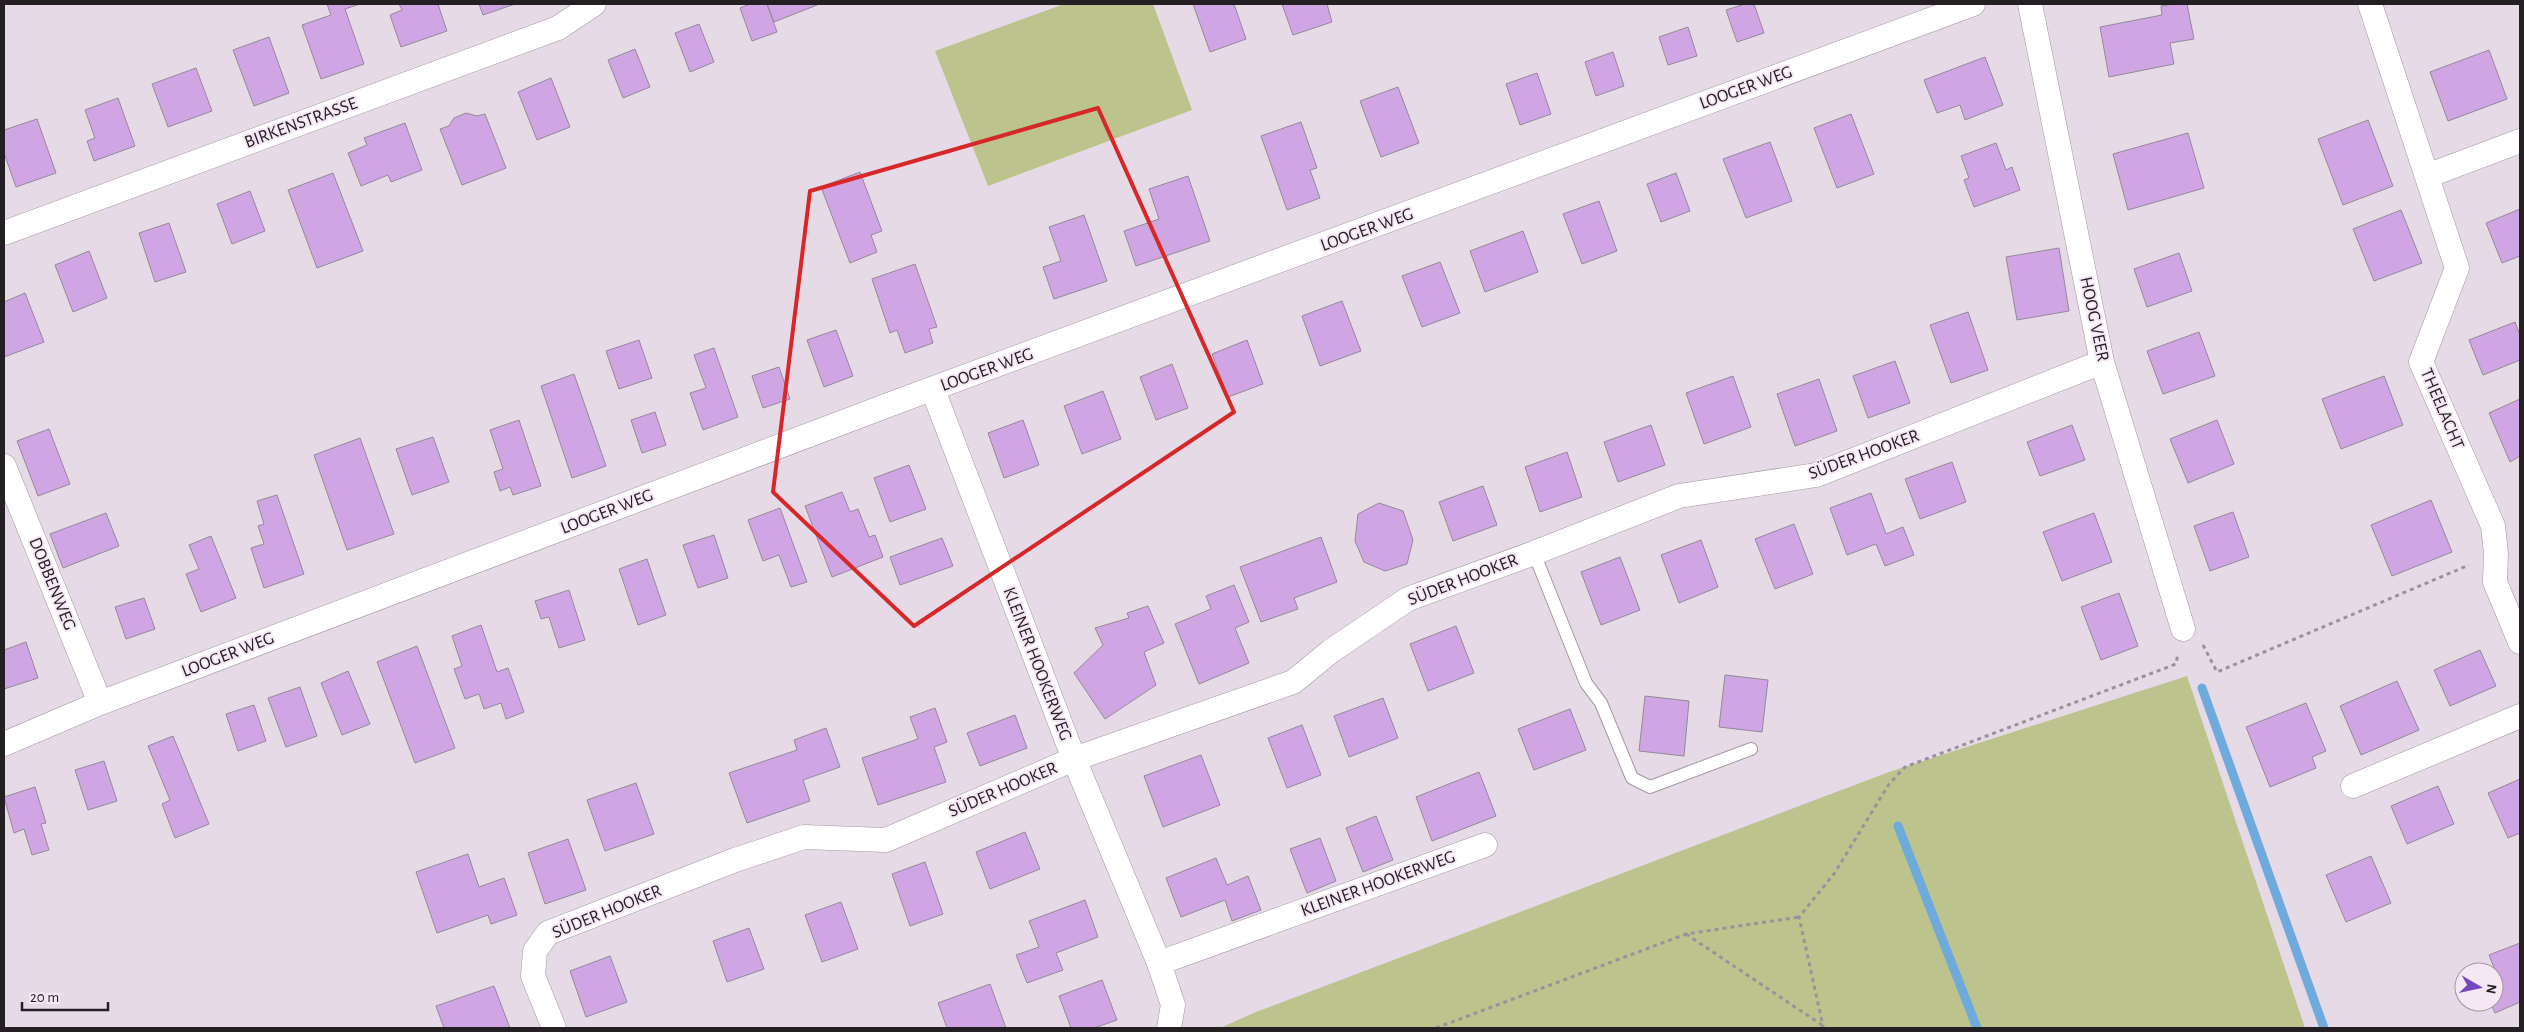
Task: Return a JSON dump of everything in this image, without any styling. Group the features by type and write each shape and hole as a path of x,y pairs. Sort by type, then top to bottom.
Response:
{"street":[{"name":"BIRKENSTRASSE","path":"4,233 558,28 594,4"},
{"name":"LOOGER WEG","path":"4,744 100,703 933,390 1973,4"},
{"name":"HOOG VEER","path":"2030,4 2102,362 2183,629"},
{"name":"THEELACHT","path":"2370,4 2457,268 2421,362 2493,526 2496,553 2495,582 2520,642"},
{"path":"2427,176 2520,141"},
{"name":"SÜDER HOOKER","path":"554,1028 533,976 534,951 548,933 735,860 804,837 886,840 1074,759 1293,682 1331,650 1408,599 1534,553 1679,496 1816,476 2102,362"},
{"name":"KLEINER HOOKERWEG","path":"933,390 1074,759 1159,963 1173,1005 1169,1028"},
{"name":"DOBBENWEG","path":"4,466 100,703"},
{"path":"2353,786 2520,716"},
{"name":"KLEINER HOOKERWEG","path":"1159,963 1485,845"}],"lane":[{"name":"SÜDER HOOKER","path":"1534,553 1586,683 1601,702 1632,778 1650,787 1752,749"}],"path":[{"path":"1436,1028 1686,934 1799,918 1834,874 1889,784 1905,767 2176,664 2183,629 2197,633 2217,672 2496,553"},
{"path":"1799,918 1822,1027"},
{"path":"1686,934 1822,1027"}],"highlighted area":[{"path":"1098,108 1234,412 914,626 773,492 810,191"}],"green space":[{"path":"1064,4 1153,4 1192,110 988,186 935,51"},
{"path":"2187,676 2305,1028 1220,1028 1256,1012 1889,772"}],"building":[{"path":"327,4 360,4 345,9 364,64 321,79 302,25 331,15"},
{"path":"399,4 438,4 447,31 401,47 390,15 402,10"},
{"path":"479,4 515,4 483,15"},
{"path":"750,4 767,4 777,32 752,41 740,8"},
{"path":"767,4 816,4 817,5 774,22"},
{"path":"1193,4 1234,4 1246,39 1210,52"},
{"path":"1282,4 1327,4 1332,22 1293,35"},
{"path":"1745,4 1754,4 1764,33 1737,42 1726,10"},
{"path":"2187,4 2194,39 2170,43 2174,64 2109,77 2100,27 2162,15 2161,6"},
{"path":"699,24 714,62 690,72 675,33"},
{"path":"1688,27 1697,56 1668,65 1659,37"},
{"path":"269,37 289,93 254,106 233,50"},
{"path":"635,49 650,87 623,98 608,60"},
{"path":"2489,50 2507,99 2448,121 2430,72"},
{"path":"1613,52 1624,86 1596,96 1585,62"},
{"path":"1985,57 2003,105 1965,120 1960,105 1937,113 1924,80"},
{"path":"196,68 212,111 168,127 152,84"},
{"path":"1537,73 1551,114 1520,125 1506,84"},
{"path":"551,78 570,127 537,140 518,92"},
{"path":"1398,87 1419,143 1381,157 1360,101"},
{"path":"118,98 135,146 94,161 87,141 95,138 85,110"},
{"path":"466,113 477,116 485,114 506,168 462,185 440,129 449,126 454,118"},
{"path":"1851,114 1874,174 1837,188 1814,128"},
{"path":"37,119 56,173 16,187 4,153 4,130"},
{"path":"2368,120 2393,186 2343,205 2318,139"},
{"path":"1301,122 1317,168 1310,170 1320,198 1287,210 1261,136"},
{"path":"405,123 422,170 391,182 388,175 361,186 348,153 367,145 364,138"},
{"path":"2188,133 2204,188 2128,210 2113,154"},
{"path":"1770,142 1792,201 1746,218 1723,159"},
{"path":"1996,143 2006,170 2012,167 2020,190 1974,207 1964,180 1969,178 1961,156"},
{"path":"860,172 882,231 871,235 877,252 850,263 821,187"},
{"path":"333,173 363,251 317,268 288,190"},
{"path":"1676,173 1690,211 1661,222 1647,184"},
{"path":"1188,176 1210,241 1136,266 1124,231 1159,219 1149,189"},
{"path":"250,191 265,231 232,244 217,204"},
{"path":"1599,201 1617,251 1582,264 1563,214"},
{"path":"2520,209 2520,256 2502,263 2486,223"},
{"path":"2401,210 2422,263 2374,281 2353,229"},
{"path":"1084,215 1107,281 1054,299 1043,267 1061,261 1049,227"},
{"path":"169,223 186,272 155,282 139,233"},
{"path":"1523,231 1538,272 1485,292 1470,251"},
{"path":"2059,248 2069,311 2017,320 2006,257"},
{"path":"89,251 107,298 73,312 55,265"},
{"path":"2179,253 2192,291 2147,307 2134,269"},
{"path":"1440,262 1460,313 1422,327 1402,276"},
{"path":"915,264 937,327 929,329 933,343 905,353 897,330 890,333 872,279"},
{"path":"25,293 44,342 4,357 4,302"},
{"path":"1342,301 1361,351 1320,366 1302,316"},
{"path":"1968,312 1988,370 1951,383 1930,325"},
{"path":"2515,322 2520,335 2520,360 2483,375 2469,340"},
{"path":"836,330 853,376 824,387 807,340"},
{"path":"2199,332 2215,376 2163,394 2147,351"},
{"path":"639,340 652,378 619,389 606,351"},
{"path":"1247,340 1263,384 1228,397 1212,354"},
{"path":"714,348 738,417 703,430 690,393 706,388 694,355"},
{"path":"1895,361 1910,403 1868,418 1853,376"},
{"path":"1172,364 1188,408 1156,420 1140,377"},
{"path":"779,367 790,399 763,408 752,376"},
{"path":"574,374 606,466 572,478 541,386"},
{"path":"1733,376 1751,427 1704,444 1686,393"},
{"path":"2384,376 2403,425 2341,449 2322,399"},
{"path":"1819,379 1837,431 1795,446 1777,394"},
{"path":"1103,391 1121,439 1082,454 1064,406"},
{"path":"2520,399 2520,456 2510,462 2489,413"},
{"path":"655,412 666,445 642,453 631,420"},
{"path":"519,420 541,486 513,495 510,487 500,491 494,472 503,469 490,430"},
{"path":"1023,420 1039,465 1004,478 988,433"},
{"path":"2217,420 2234,464 2188,483 2170,439"},
{"path":"1651,425 1665,465 1618,482 1604,442"},
{"path":"2072,425 2085,460 2040,476 2027,442"},
{"path":"49,429 70,484 38,496 17,441"},
{"path":"433,437 449,482 412,495 396,449"},
{"path":"360,438 394,534 347,550 314,455"},
{"path":"1567,452 1582,497 1540,512 1525,467"},
{"path":"1952,462 1966,502 1920,519 1905,479"},
{"path":"909,465 926,509 890,522 874,478"},
{"path":"1483,486 1497,525 1453,541 1439,502"},
{"path":"842,492 850,512 858,509 869,537 875,535 883,557 832,577 805,506"},
{"path":"1871,493 1886,534 1903,527 1914,555 1885,566 1876,544 1847,555 1830,508"},
{"path":"277,495 304,574 264,588 251,548 264,544 258,526 264,524 257,501"},
{"path":"2431,500 2452,552 2392,576 2371,525"},
{"path":"1379,503 1403,511 1413,540 1407,564 1385,571 1364,562 1355,541 1358,514"},
{"path":"780,508 807,582 791,587 779,555 763,561 748,520"},
{"path":"2233,512 2249,557 2210,571 2194,526"},
{"path":"106,513 119,546 63,568 50,534"},
{"path":"2094,513 2112,562 2062,581 2043,532"},
{"path":"1794,524 1813,574 1775,589 1755,539"},
{"path":"714,535 728,578 698,588 683,545"},
{"path":"211,536 236,598 201,612 186,574 199,569 189,545"},
{"path":"1321,537 1337,582 1294,598 1298,609 1261,622 1240,567"},
{"path":"942,538 953,566 900,585 890,557"},
{"path":"1701,540 1718,587 1679,603 1661,555"},
{"path":"1620,557 1640,610 1601,625 1581,572"},
{"path":"647,559 666,615 638,625 619,569"},
{"path":"1234,585 1249,622 1235,628 1249,663 1199,684 1175,624 1211,609 1206,596"},
{"path":"569,590 585,640 559,648 549,617 541,619 535,601"},
{"path":"2119,593 2138,646 2101,660 2081,607"},
{"path":"144,598 155,629 126,639 115,607"},
{"path":"1148,606 1164,643 1144,652 1156,685 1105,719 1074,673 1103,645 1095,628 1129,618 1127,613"},
{"path":"481,625 497,672 508,668 524,712 506,719 501,703 484,709 479,694 465,699 454,669 462,666 452,636"},
{"path":"1456,626 1474,673 1428,691 1410,644"},
{"path":"26,642 38,678 4,689 4,650"},
{"path":"417,646 455,748 415,763 377,662"},
{"path":"2480,650 2496,686 2450,706 2434,670"},
{"path":"348,671 370,724 342,735 321,683"},
{"path":"1725,675 1768,680 1762,732 1719,727"},
{"path":"2397,681 2419,730 2361,755 2340,706"},
{"path":"300,687 317,736 286,747 268,698"},
{"path":"1645,696 1689,701 1684,756 1639,751"},
{"path":"1383,698 1398,738 1349,757 1334,716"},
{"path":"2306,703 2326,751 2312,757 2316,768 2270,787 2246,727"},
{"path":"254,705 266,741 238,751 226,714"},
{"path":"935,708 947,742 934,747 946,782 878,805 862,758 918,739 910,717"},
{"path":"1570,709 1586,750 1534,770 1518,729"},
{"path":"1015,715 1027,748 980,766 967,733"},
{"path":"1302,725 1321,775 1287,788 1268,738"},
{"path":"826,728 840,767 803,780 810,801 747,823 729,773 797,750 794,740"},
{"path":"173,736 209,824 175,838 162,804 170,800 148,746"},
{"path":"1201,755 1220,805 1163,827 1144,776"},
{"path":"104,761 117,801 88,810 75,770"},
{"path":"1479,772 1496,816 1432,841 1416,797"},
{"path":"2520,779 2520,833 2508,838 2488,793"},
{"path":"636,783 654,834 605,851 587,800"},
{"path":"2438,786 2454,824 2407,844 2391,806"},
{"path":"35,787 46,823 41,824 49,850 32,855 24,829 14,833 4,797"},
{"path":"1376,816 1393,860 1363,872 1346,828"},
{"path":"1025,832 1040,869 990,889 976,852"},
{"path":"1320,838 1336,881 1307,893 1290,849"},
{"path":"568,839 586,890 545,904 528,853"},
{"path":"468,854 479,887 504,878 517,915 491,924 488,915 437,933 416,872"},
{"path":"2371,856 2391,903 2346,922 2326,875"},
{"path":"1216,858 1227,885 1248,876 1261,910 1232,921 1225,900 1181,917 1166,878"},
{"path":"925,862 943,914 910,926 892,874"},
{"path":"1085,900 1098,937 1056,953 1063,970 1027,983 1016,955 1039,947 1029,921"},
{"path":"841,902 858,949 822,962 805,915"},
{"path":"749,928 764,969 727,982 713,941"},
{"path":"2520,943 2520,1002 2504,1009 2504,962 2492,962 2489,955"},
{"path":"610,956 627,1002 586,1017 570,971"},
{"path":"1102,980 1117,1020 1094,1028 1071,1028 1059,996"},
{"path":"990,984 1006,1028 947,1028 938,1003"},
{"path":"494,986 510,1028 444,1028 436,1006"}],"waterway":[{"path":"2202,688 2324,1028"},
{"path":"1898,826 1977,1028"}]}
